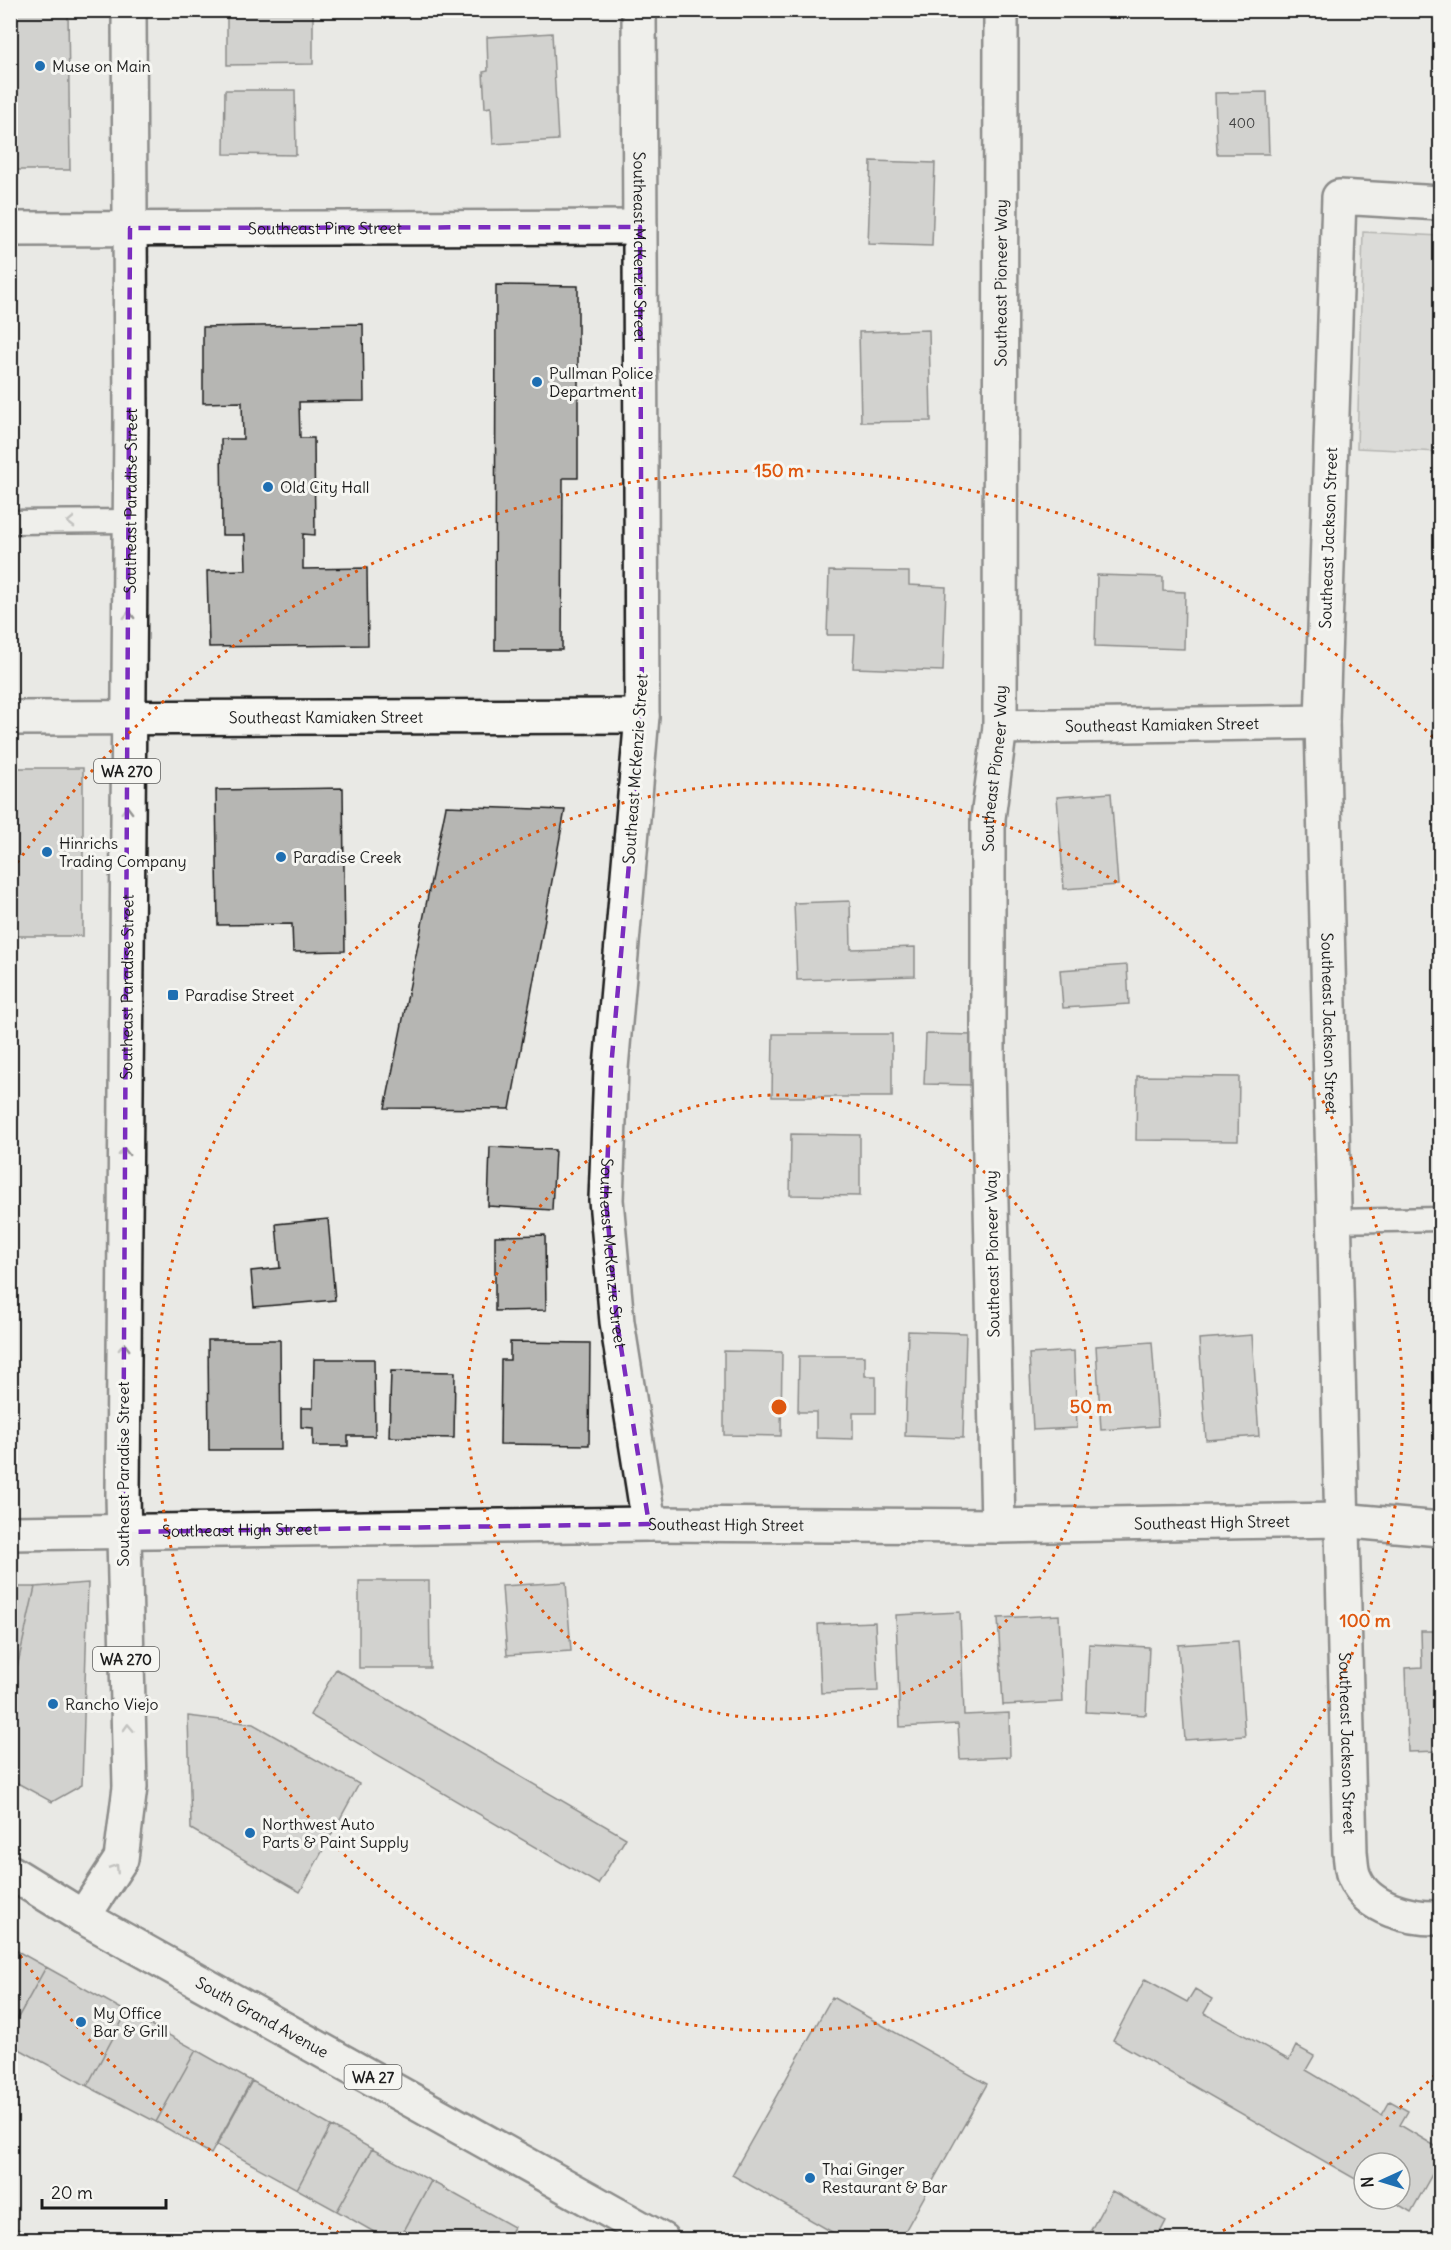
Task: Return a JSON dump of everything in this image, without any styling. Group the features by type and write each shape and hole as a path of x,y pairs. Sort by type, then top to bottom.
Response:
{"street":[{"name":"Southeast Paradise Street","path":"83,1917 121,1859 130,1787 123,1532 129,521 129,10"},
{"name":"Southeast McKenzie Street","path":"639,10 642,716 612,1068 606,1200 617,1322 649,1524"},
{"name":"Southeast Pioneer Way","path":"998,1526 988,1066 988,818 1000,727 1000,10"},
{"name":"Southeast Jackson Street","path":"1440,203 1339,197 1323,722 1340,1520 1350,1851 1355,1880 1374,1901 1403,1915 1440,1918"},
{"name":"Southeast Pine Street","path":"10,229 640,227"},
{"name":"Southeast Kamiaken Street","path":"10,718 642,716"},
{"name":"Southeast Kamiaken Street","path":"1000,727 1323,722"},
{"name":"Southeast High Street","path":"10,1533 649,1524 998,1526 1340,1520 1440,1529"},
{"name":"WA 27","path":"10,1872 83,1917"},
{"name":"South Grand Avenue","path":"83,1917 662,2240"}],"lane":[{"path":"10,522 129,521"},
{"path":"1334,1221 1440,1219"}],"highlighted area":[{"path":"640,227 642,716 611,1068 606,1200 617,1322 649,1524 123,1532 130,228"}],"shaded area":[{"path":"1363,232 1440,236 1440,452 1357,448"}],"building":[{"name":"Muse on Main","path":"10,10 68,10 70,170 10,170"},
{"path":"227,10 313,10 313,64 227,65"},
{"path":"552,33 558,140 493,144 491,107 485,108 483,72 488,71 487,37"},
{"path":"225,90 295,90 296,155 224,154"},
{"path":"1267,92 1269,154 1217,154 1215,93"},
{"path":"871,161 935,163 932,246 868,244"},
{"name":"Pullman Police Department","path":"496,285 578,286 578,478 563,478 562,650 495,650"},
{"name":"Old City Hall","path":"363,324 364,401 299,402 300,438 314,438 315,535 303,534 303,569 367,568 368,645 209,647 207,571 246,570 245,535 222,535 221,439 243,439 242,402 203,403 203,327"},
{"path":"929,330 931,421 861,422 859,332"},
{"path":"829,571 909,572 909,585 946,587 943,671 853,668 855,635 827,635"},
{"path":"1097,575 1163,577 1163,591 1185,592 1184,649 1095,646"},
{"name":"Hinrichs Trading Company","path":"10,768 83,768 83,936 10,936"},
{"name":"Paradise Creek","path":"343,788 345,951 293,952 292,924 218,925 216,790"},
{"path":"1111,793 1118,885 1064,889 1057,797"},
{"path":"446,806 565,810 510,1109 385,1108"},
{"path":"850,901 851,949 915,947 915,976 797,980 794,903"},
{"path":"1127,965 1129,1004 1063,1008 1060,970"},
{"path":"773,1034 892,1034 892,1097 772,1097"},
{"path":"926,1034 974,1035 972,1085 924,1084"},
{"path":"1137,1076 1239,1077 1238,1141 1136,1140"},
{"path":"791,1134 860,1135 860,1196 790,1195"},
{"path":"490,1147 555,1150 552,1210 488,1206"},
{"path":"328,1219 335,1300 254,1307 251,1271 280,1268 276,1224"},
{"path":"545,1235 546,1310 495,1311 495,1236"},
{"path":"908,1331 966,1333 963,1438 905,1436"},
{"path":"1252,1335 1259,1436 1206,1440 1199,1339"},
{"path":"208,1340 280,1340 281,1450 209,1450"},
{"path":"510,1342 590,1343 589,1445 500,1444 501,1360 510,1360"},
{"path":"1152,1342 1158,1426 1101,1430 1096,1346"},
{"path":"724,1351 782,1352 781,1436 724,1435"},
{"path":"1074,1351 1077,1428 1033,1430 1029,1354"},
{"path":"799,1356 865,1356 865,1376 876,1376 876,1413 853,1413 853,1439 816,1438 816,1412 798,1412"},
{"path":"314,1359 374,1359 375,1436 348,1436 348,1446 313,1446 313,1428 301,1427 301,1408 313,1408"},
{"path":"391,1371 455,1372 454,1438 389,1437"},
{"path":"359,1581 429,1581 430,1668 359,1668"},
{"path":"566,1582 571,1651 507,1655 502,1586"},
{"path":"88,1583 82,1785 52,1802 10,1779 10,1699 35,1587"},
{"path":"10,1587 35,1587 10,1699"},
{"path":"960,1612 964,1715 1009,1713 1010,1757 960,1759 958,1724 900,1727 896,1615"},
{"path":"1059,1615 1063,1702 1003,1705 998,1618"},
{"path":"875,1622 878,1691 821,1693 818,1624"},
{"path":"1421,1631 1440,1631 1440,1751 1408,1752 1405,1668 1422,1667"},
{"path":"1238,1641 1245,1736 1185,1740 1178,1645"},
{"path":"1089,1644 1149,1647 1146,1715 1086,1712"},
{"path":"336,1669 626,1838 598,1884 310,1715"},
{"path":"188,1716 253,1724 359,1784 300,1892 191,1829"},
{"path":"10,1947 46,1967 10,2032"},
{"path":"46,1967 127,2012 87,2086 10,2044 10,2032"},
{"path":"1145,1979 1187,2002 1195,1989 1212,1999 1204,2013 1289,2060 1296,2046 1314,2056 1306,2070 1382,2115 1390,2101 1408,2111 1400,2125 1440,2149 1440,2160 1412,2210 1412,2151 1352,2151 1352,2177 1113,2040"},
{"path":"832,1997 987,2084 900,2240 846,2240 732,2175"},
{"path":"127,2012 196,2050 156,2122 87,2086"},
{"path":"196,2050 251,2081 211,2154 156,2122"},
{"path":"252,2081 331,2126 297,2189 217,2145"},
{"path":"331,2126 372,2149 337,2211 297,2189"},
{"path":"372,2149 431,2181 399,2240 388,2240 337,2211"},
{"path":"431,2181 514,2227 507,2240 399,2240"},
{"path":"1112,2191 1166,2221 1156,2240 1108,2240 1091,2230"}],"place":[{"name":"Muse on Main","path":"40,66"},
{"name":"Pullman Police Department","path":"537,382"},
{"name":"Old City Hall","path":"268,487"},
{"name":"Hinrichs Trading Company","path":"47,852"},
{"name":"Paradise Creek","path":"281,857"},
{"name":"Paradise Street","path":"173,995"},
{"name":"Rancho Viejo","path":"53,1704"},
{"name":"Northwest Auto Parts & Paint Supply","path":"250,1833"},
{"name":"My Office Bar & Grill","path":"81,2022"},
{"name":"Thai Ginger Restaurant & Bar","path":"810,2178"}]}
